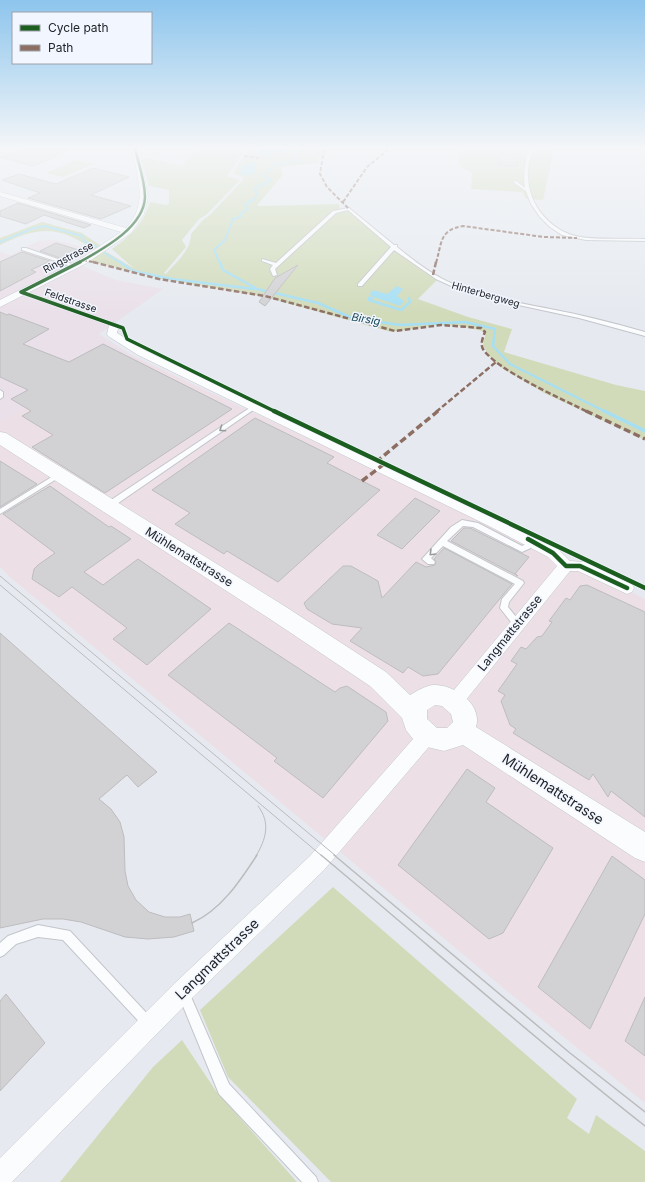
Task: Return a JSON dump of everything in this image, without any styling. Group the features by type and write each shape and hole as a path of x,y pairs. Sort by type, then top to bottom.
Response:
{"main road":[{"name":"Mühlemattstrasse","path":"0,437 278,613 419,706"},
{"path":"440,695 455,702 464,712 465,719 462,731 455,737 446,740 437,740 427,736 416,726 419,706 440,695"},
{"name":"Mühlemattstrasse","path":"462,731 645,848"}],"street":[{"path":"36,204 128,230"},
{"name":"Ringstrasse","path":"0,304 105,248 128,230 140,216 144,204"},
{"path":"114,325 112,334 120,341 142,353 534,542 553,553 566,566 580,566 628,588"},
{"name":"Langmattstrasse","path":"455,702 566,566"},
{"name":"Langmattstrasse","path":"0,1176 183,991 317,863 427,736"}],"lane":[{"path":"533,204 548,223 568,235 577,238 645,240"},
{"name":"Hinterbergweg","path":"277,265 335,212 350,209 433,275 452,285 498,299 586,318 645,334"},
{"path":"360,285 395,246"},
{"path":"24,249 73,265"},
{"path":"264,260 277,265"},
{"path":"275,275 272,269 277,265"},
{"path":"0,392 0,397"},
{"path":"108,506 254,407"},
{"path":"0,512 60,474"},
{"path":"431,562 426,559 454,529 462,523 476,525 522,549 534,542"},
{"path":"442,542 520,583 503,600 504,608 518,625"},
{"path":"0,951 12,940 38,931 66,935 150,1024"},
{"path":"183,991 224,1089 311,1182"}],"shaded area":[{"path":"54,240 86,248 83,250 90,252 72,262 116,280 163,289 99,334 131,355 0,420 0,252 11,255 38,241"},
{"path":"131,355 600,575 645,599 645,1103 507,991 11,578 0,567 0,420"}],"green space":[{"path":"149,204 217,204 206,215 199,219 182,240 186,247 164,273 166,274 186,251 191,234 203,220 220,204 258,204 258,206 339,204 340,210 350,212 402,255 437,280 418,299 468,317 512,329 504,352 616,385 645,391 645,440 544,393 502,368 489,356 483,345 486,332 462,326 437,325 391,332 262,296 162,279 89,261 105,251 135,268 112,249 136,229 144,217"},
{"path":"42,222 82,233 101,246 94,250 70,236 59,232 48,231 26,234 0,245 0,238"},
{"path":"333,887 577,1099 567,1118 589,1134 596,1115 645,1151 645,1182 331,1182 228,1077 200,1010"},
{"path":"182,1040 216,1091 297,1182 60,1182 153,1067"}],"water":[{"path":"397,286 403,289 397,296 404,301 400,306 371,296 370,293 373,290 387,294"}],"building":[{"path":"15,204 22,204 91,225 84,228 44,215 26,224 0,216 0,211"},
{"path":"49,204 124,204 131,206 101,219"},
{"path":"56,243 82,251 66,260 40,251"},
{"path":"22,252 50,261 31,270 36,272 0,291 0,262"},
{"path":"298,265 265,306 259,302 275,278"},
{"path":"0,312 49,329 23,344 69,362 103,344 232,409 105,493 32,447 53,435 22,416 31,411 11,399 28,390 0,377"},
{"path":"255,418 334,457 327,463 380,490 278,582 227,551 224,554 175,524 190,513 152,490"},
{"path":"0,461 37,484 0,507"},
{"path":"50,486 109,527 111,526 131,539 84,572 103,585 138,559 211,609 147,665 113,639 127,628 72,587 59,597 32,579 34,569 55,553 3,514"},
{"path":"415,498 440,511 402,549 377,535"},
{"path":"464,528 470,528 529,557 515,574 518,576 451,541"},
{"path":"444,548 512,584 438,674 423,676 408,667 403,673 350,641 362,628 332,624 307,609 304,603 343,566 351,566 378,581 382,598 416,562 426,567 435,565 436,562 434,559"},
{"path":"587,585 645,612 645,817 611,791 608,797 593,774 589,780 513,733 516,729 510,725 501,701 505,695 498,691 517,664 511,661 521,647 526,649 537,637 542,636 552,622 549,621 566,598 570,600 580,586"},
{"path":"229,623 335,692 340,688 347,686 386,712 388,721 323,798 274,761 277,758 168,675"},
{"path":"0,633 157,772 138,787 127,775 99,799 111,809 120,822 124,837 125,871 128,886 136,900 149,912 165,917 180,917 190,914 194,931 174,937 148,939 125,937 81,922 63,919 43,919 0,928"},
{"path":"467,769 495,788 486,802 553,848 503,933 489,939 398,865"},
{"path":"612,856 645,880 645,914 590,1029 538,987"},
{"path":"6,994 45,1043 0,1091 0,1001"},
{"path":"645,997 645,1056 625,1041"}],"waterway":[{"name":"Birsig","path":"220,263 214,250 225,240 233,219 240,217 240,214 248,209 245,204"},
{"path":"0,242 34,228 45,226 82,236 84,241 96,247"},
{"path":"105,253 121,263"},
{"path":"120,262 133,271 172,279 254,289"},
{"name":"Birsig","path":"220,262 223,270 257,289 318,303 352,318 400,325 465,322 495,329 493,346 510,364 604,411"},
{"path":"372,298 369,298 369,300 401,310 410,302 409,298"},
{"name":"Birsig","path":"604,411 645,431"}],"tram line":[{"path":"0,576 336,856"},
{"path":"0,585 322,856"},
{"path":"256,856 266,831 265,819 258,806"},
{"path":"192,923 212,911 221,903 237,885 257,855"},
{"path":"321,855 522,1026 645,1126"},
{"path":"334,855 570,1053 645,1112"}],"marked path":[{"path":"344,204 349,209"},
{"path":"433,275 444,234 451,228 463,226 544,237 577,238"},
{"path":"83,260 159,279 265,296 395,331 441,325 481,328 485,332 481,345 483,350 496,362 538,388 645,439"},
{"path":"376,462 496,362"},
{"path":"362,481 384,464"}],"cycle path":[{"name":"Feldstrasse","path":"21,292 72,266 111,243 127,231 138,217 144,204"},
{"name":"Feldstrasse","path":"21,292 123,328 127,339 384,464 645,588"},
{"path":"528,539 553,553 566,566 580,566 627,588"}]}
